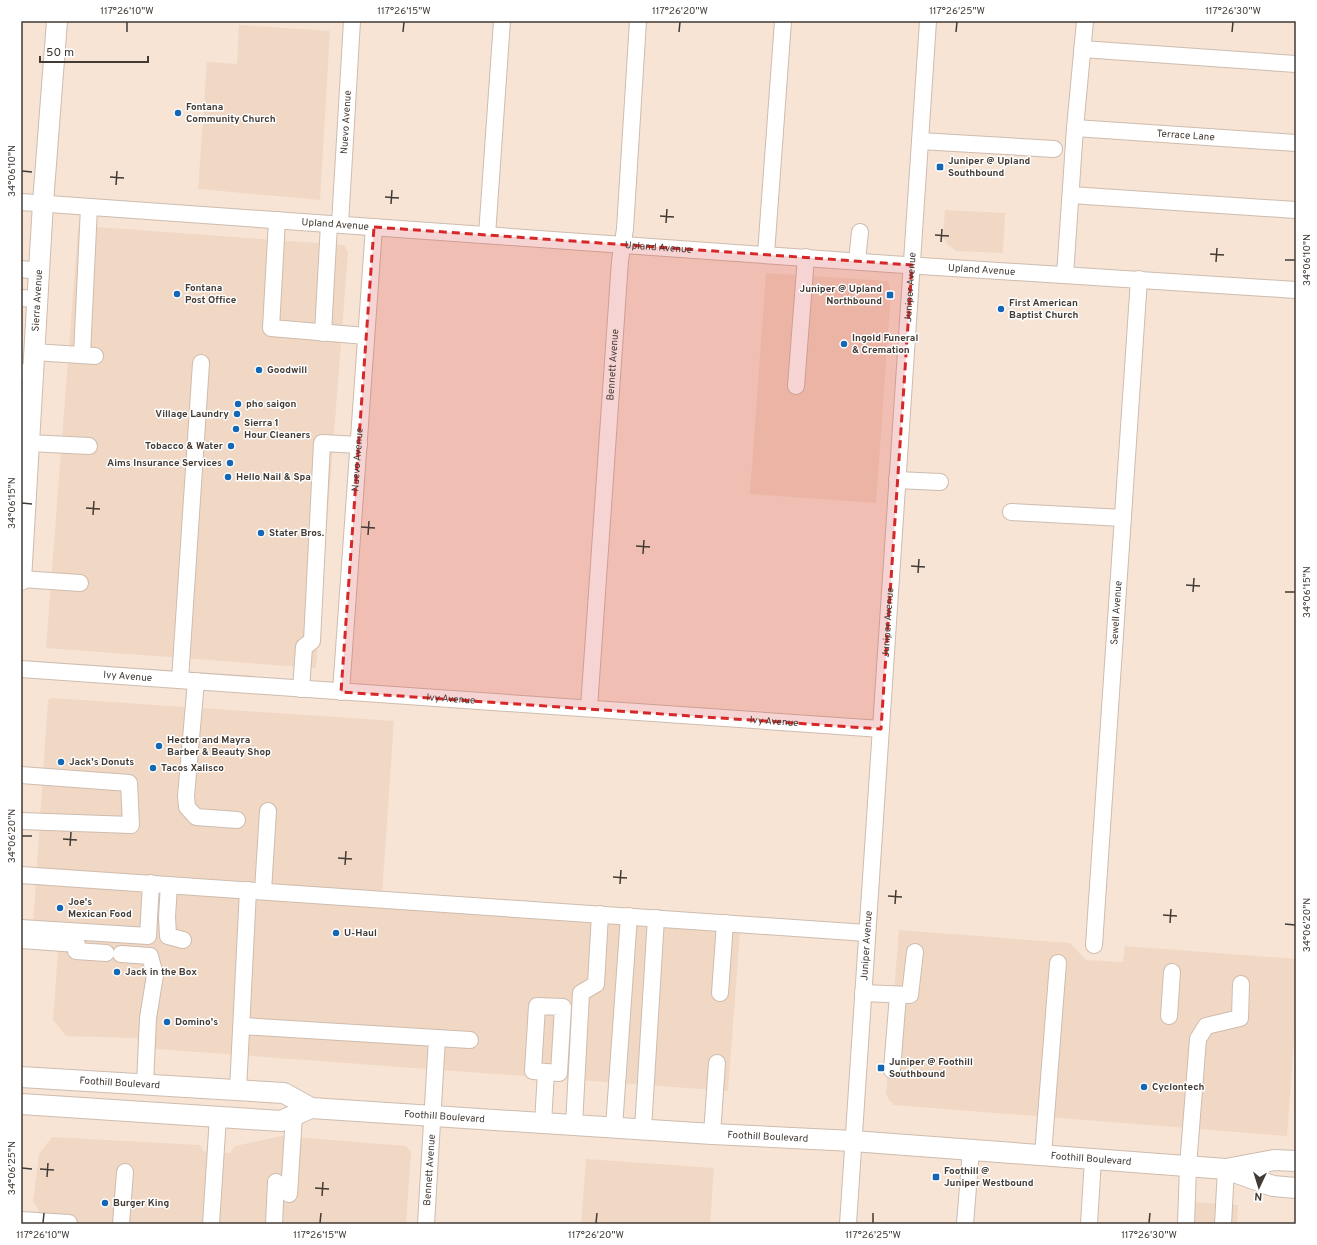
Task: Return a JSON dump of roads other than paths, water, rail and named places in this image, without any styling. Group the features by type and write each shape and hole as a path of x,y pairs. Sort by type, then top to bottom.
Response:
{"main road":[{"name":"Sierra Avenue","path":"21,580 27,372 34,352 29,298 30,270 43,203 57,21"},
{"name":"Foothill Boulevard","path":"21,1076 284,1093 302,1112"},
{"name":"Foothill Boulevard","path":"21,1104 281,1121 302,1112 434,1116 712,1134 853,1141 1226,1169 1274,1160 1296,1162"},
{"name":"Foothill Boulevard","path":"1226,1169 1273,1186 1296,1188"}],"street":[{"name":"Nuevo Avenue","path":"323,333 352,21"},
{"path":"487,235 502,21"},
{"name":"Bennett Avenue","path":"589,708 638,21"},
{"path":"766,254 783,21"},
{"name":"Juniper Avenue","path":"848,1224 928,21"},
{"path":"1065,275 1084,21"},
{"path":"1082,50 1296,64"},
{"name":"Terrace Lane","path":"1075,128 1296,143"},
{"path":"920,141 1054,149"},
{"path":"1071,195 1296,210"},
{"name":"Upland Avenue","path":"21,202 912,265 1296,290"},
{"path":"34,352 88,355 89,207"},
{"path":"277,220 271,328 366,336"},
{"name":"Nuevo Avenue","path":"341,692 374,227"},
{"path":"857,261 860,232"},
{"path":"796,386 806,257"},
{"name":"Sewell Avenue","path":"1094,945 1138,280"},
{"path":"180,680 201,363"},
{"path":"302,689 304,647 312,641 322,443 359,446"},
{"path":"26,446 89,446"},
{"path":"898,480 940,482"},
{"path":"1011,512 1123,518"},
{"path":"21,580 80,583"},
{"name":"Ivy Avenue","path":"21,669 881,729"},
{"path":"196,681 189,751 186,796 187,807 196,817 237,820"},
{"path":"21,776 129,783 131,825 21,821"},
{"path":"238,1090 242,1026 256,891 268,811"},
{"path":"21,875 867,933"},
{"path":"21,928 148,936 151,884"},
{"path":"169,885 167,917 168,936 183,940"},
{"path":"574,1125 581,992 596,984 600,914"},
{"path":"614,1127 629,916"},
{"path":"643,1129 656,918"},
{"path":"720,993 725,923"},
{"path":"21,940 113,953 150,956 155,975 148,1018 145,1084"},
{"path":"863,993 910,995 915,952"},
{"path":"1043,1155 1058,963"},
{"path":"1169,1016 1172,972"},
{"path":"1186,1224 1188,1166 1198,1039 1206,1026 1240,1018 1241,984"},
{"path":"892,1070 898,995"},
{"path":"242,1026 470,1040"},
{"name":"Bennett Avenue","path":"426,1224 434,1116 437,1038"},
{"path":"712,1134 717,1063"},
{"path":"543,1123 546,1072"},
{"path":"289,1194 302,1112"},
{"path":"211,1224 218,1117"},
{"path":"966,1224 971,1150"},
{"path":"1089,1224 1093,1159"},
{"path":"1224,1224 1226,1169"},
{"path":"121,1224 125,1172"},
{"path":"274,1224 276,1182"},
{"path":"21,1220 69,1223"}],"place":[{"name":"Fontana Community Church","path":"178,113"},
{"name":"Juniper @ Upland Southbound","path":"940,167"},
{"name":"Fontana Post Office","path":"177,294"},
{"name":"Juniper @ Upland Northbound","path":"890,295"},
{"name":"First American Baptist Church","path":"1001,309"},
{"name":"Ingold Funeral & Cremation","path":"844,344"},
{"name":"Goodwill","path":"259,370"},
{"name":"pho saigon","path":"238,404"},
{"name":"Village Laundry","path":"237,414"},
{"name":"Sierra 1 Hour Cleaners","path":"236,429"},
{"name":"Tobacco & Water","path":"231,446"},
{"name":"Aims Insurance Services","path":"230,463"},
{"name":"Hello Nail & Spa","path":"228,477"},
{"name":"Stater Bros.","path":"261,533"},
{"name":"Hector and Mayra Barber & Beauty Shop","path":"159,746"},
{"name":"Jack's Donuts","path":"61,762"},
{"name":"Tacos Xalisco","path":"153,768"},
{"name":"Joe's Mexican Food","path":"60,908"},
{"name":"U-Haul","path":"336,933"},
{"name":"Jack in the Box","path":"117,972"},
{"name":"Domino's","path":"167,1022"},
{"name":"Juniper @ Foothill Southbound","path":"881,1068"},
{"name":"Cyclontech","path":"1144,1087"},
{"name":"Foothill @ Juniper Westbound","path":"936,1177"},
{"name":"Burger King","path":"105,1203"}]}
